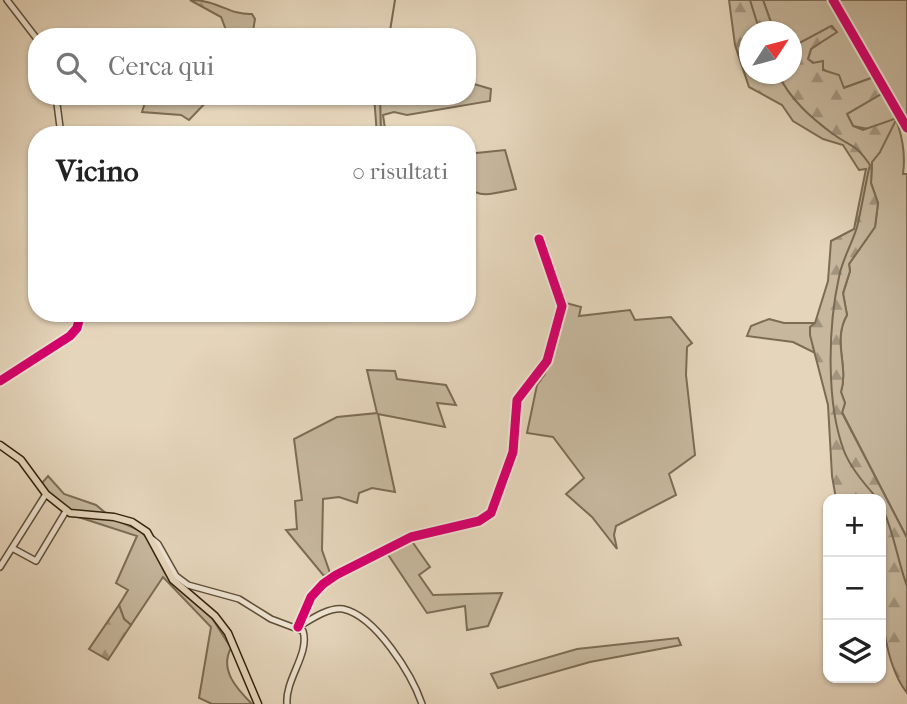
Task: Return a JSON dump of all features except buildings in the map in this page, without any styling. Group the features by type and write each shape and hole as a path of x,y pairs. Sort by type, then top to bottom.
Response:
{"main road":[{"path":"0,444 21,460 46,494 66,511 124,519 142,528 152,539 173,580 215,616 228,633 258,704"}],"street":[{"path":"7,0 29,28"},
{"path":"833,0 907,128"},
{"path":"57,105 60,126"},
{"path":"298,627 311,597 336,575 411,537 479,521 491,513 513,452 517,400 547,361 562,306 539,239"},
{"path":"0,381 70,336 79,322"},
{"path":"0,567 46,494"},
{"path":"12,548 36,561 66,511"},
{"path":"152,539 158,544 176,576 188,585 251,604 279,623 298,627 339,609 367,622 394,653 411,679 422,704"},
{"path":"287,704 289,681 304,637 298,627"}],"green space":[{"path":"190,0 209,2 236,12 252,14 255,19 254,28 225,28 221,17"},
{"path":"729,0 763,0 770,21 739,21 739,57"},
{"path":"763,0 828,0 874,77 843,88 832,75 808,59 811,49 836,31 832,26 802,42 802,21 770,21"},
{"path":"837,0 907,0 907,122 848,24"},
{"path":"831,26 837,32 811,49 808,59 813,63 823,61 823,70 839,75 844,88 874,77 883,93 847,114 853,126 863,130 897,118 872,162 871,183 878,203 875,227 849,264 850,271 843,293 847,315 841,334 841,392 845,403 842,413 884,494 835,494 828,405 810,335 810,327 815,323 828,281 831,241 854,229 866,169 859,170 843,145 823,139 793,121 782,105 748,84 802,84 802,42"},
{"path":"476,85 491,89 490,101 476,103"},
{"path":"883,93 900,132 904,153 903,174 907,174 907,538 842,412 845,403 841,392 841,334 847,315 843,294 850,271 849,264 875,227 878,203 871,183 872,162 880,152 868,129 853,126 847,114"},
{"path":"144,105 203,105 189,120 181,115 142,112"},
{"path":"375,105 466,105 407,115 394,112 383,115 385,126 376,126"},
{"path":"505,150 516,189 497,193 476,192 476,153"},
{"path":"566,303 581,307 579,316 630,310 635,320 671,317 692,343 687,347 686,375 695,455 669,474 676,495 616,526 614,535 617,549 592,517 566,494 584,478 553,437 527,433 537,385 545,374"},
{"path":"769,319 784,323 814,323 813,347 817,354 793,342 747,336 751,326"},
{"path":"367,370 395,371 397,379 446,385 456,405 437,403 445,427 378,414 395,492 372,488 359,493 357,503 339,497 323,499 322,550 330,573 324,576 286,530 297,529 295,501 302,500 294,439 337,417 377,413"},
{"path":"48,476 64,494 96,505 113,519 141,531 150,542 165,573 212,618 231,648 227,664 231,679 252,704 212,704 199,698 211,627 163,577 131,625 124,619 119,605 128,590 116,583 137,536 63,512 42,494 42,483"},
{"path":"886,498 907,538 907,693 896,675 886,637"},
{"path":"411,540 430,567 419,575 433,595 502,593 488,626 467,630 465,606 427,613 387,553"},
{"path":"119,605 124,619 131,625 108,660 89,649"},
{"path":"678,638 681,645 590,662 498,688 491,674 577,649"}],"waterway":[{"path":"390,28 395,0"},
{"path":"750,0 757,21"},
{"path":"784,84 801,107 825,128 856,149 870,165 857,227 842,264 835,297 831,365 834,411 844,451 854,470 874,494"},
{"path":"380,105 381,126"},
{"path":"886,518 907,586"}],"cycle path":[{"path":"833,0 907,128"},
{"path":"298,627 311,597 336,575 411,537 479,521 491,513 513,452 517,400 547,361 562,306 539,239"},
{"path":"0,381 70,336 79,322"}]}
